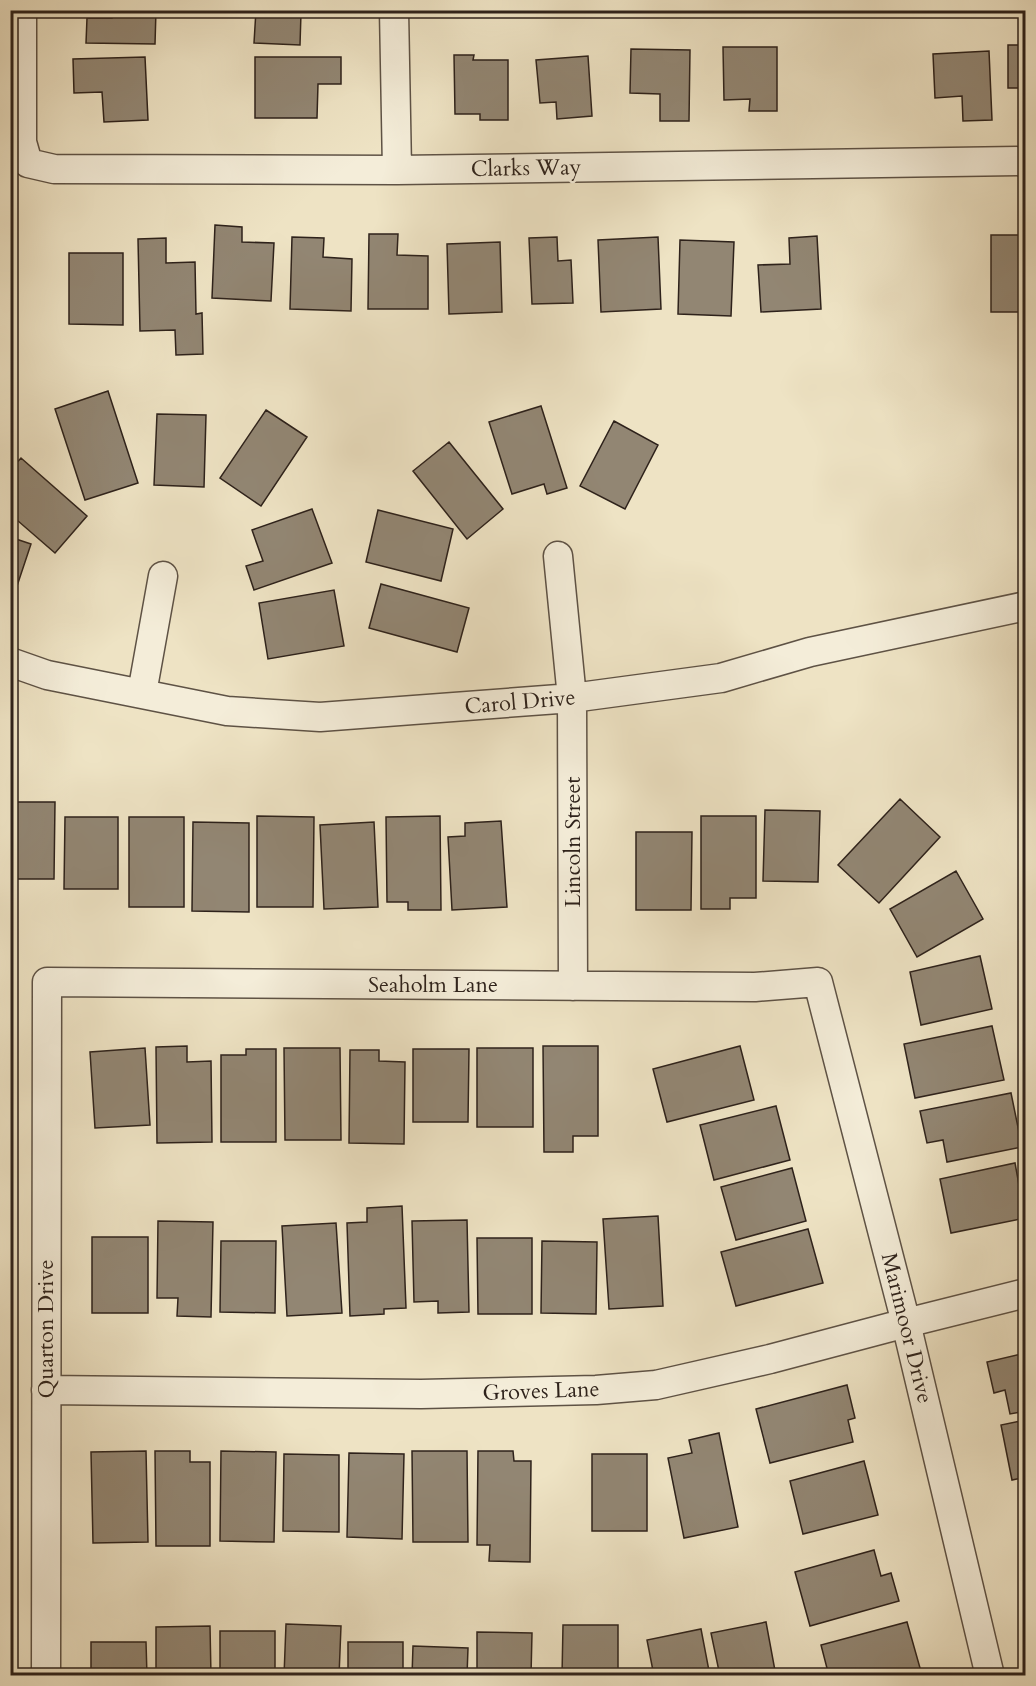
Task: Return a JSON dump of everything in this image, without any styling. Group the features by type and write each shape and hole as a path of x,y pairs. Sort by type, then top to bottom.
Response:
{"street":[{"name":"Clarks Way","path":"22,10 22,142 28,163 54,169 397,170 1026,161"},
{"path":"394,10 397,170"},
{"name":"Lincoln Street","path":"558,556 572,698 573,986"},
{"path":"142,693 163,576"},
{"name":"Carol Drive","path":"10,663 46,675 226,711 320,717 572,698 721,678 810,652 1026,606"},
{"name":"Seaholm Lane","path":"46,982 755,987 818,982"},
{"name":"Quarton Drive","path":"46,982 46,1676"},
{"name":"Marimoor Drive","path":"818,982 906,1323 990,1676"},
{"name":"Groves Lane","path":"46,1390 421,1394 606,1389 656,1385 770,1359 1026,1293"}],"building":[{"path":"112,10 156,10 155,44 86,43 87,18 112,18"},
{"path":"256,10 325,10 325,14 301,13 300,45 254,43"},
{"path":"1008,45 1026,45 1026,88 1008,88"},
{"path":"723,47 777,47 777,111 749,111 750,99 724,100"},
{"path":"631,49 690,50 689,121 660,121 660,94 630,93"},
{"path":"989,51 992,120 963,121 962,96 935,98 933,54"},
{"path":"454,55 474,55 473,60 508,60 508,120 480,120 480,114 455,114"},
{"path":"588,56 592,116 557,119 556,102 540,103 536,60"},
{"path":"145,57 148,120 104,122 102,92 74,93 73,59"},
{"path":"255,57 341,57 341,84 318,84 317,118 255,118"},
{"path":"215,225 242,227 242,242 274,243 271,301 212,298"},
{"path":"369,234 398,234 397,255 428,256 428,309 368,309"},
{"path":"991,235 1021,235 1022,264 1026,264 1026,312 991,312"},
{"path":"817,236 821,309 761,312 758,265 790,264 789,238"},
{"path":"292,237 324,238 323,257 352,259 351,311 290,309"},
{"path":"557,237 558,261 571,260 573,303 532,304 529,238"},
{"path":"658,237 661,309 601,312 598,240"},
{"path":"166,238 166,263 195,262 196,314 202,313 203,354 176,355 175,330 140,331 138,239"},
{"path":"680,240 734,242 731,316 678,314"},
{"path":"500,242 502,312 449,314 447,244"},
{"path":"69,253 123,253 123,325 69,324"},
{"path":"10,272 17,274 10,301"},
{"path":"108,391 138,483 85,500 55,409"},
{"path":"541,406 567,488 547,494 544,484 512,494 489,422"},
{"path":"266,410 307,437 261,506 220,478"},
{"path":"157,414 206,415 204,487 154,485"},
{"path":"614,421 658,445 625,509 580,486"},
{"path":"449,442 503,509 467,539 413,471"},
{"path":"21,458 87,516 55,553 10,514 10,470"},
{"path":"312,509 332,563 254,590 246,566 263,561 252,530"},
{"path":"378,510 453,529 441,581 366,562"},
{"path":"10,537 31,544 13,598 10,597"},
{"path":"381,584 469,608 457,652 369,628"},
{"path":"334,590 344,646 268,659 259,603"},
{"path":"900,799 940,837 879,903 838,865"},
{"path":"10,802 55,802 54,879 10,879"},
{"path":"765,810 820,811 818,882 763,881"},
{"path":"257,816 314,817 313,907 257,907"},
{"path":"440,816 441,910 408,910 408,902 387,902 386,817"},
{"path":"701,816 756,816 756,898 730,898 730,909 701,909"},
{"path":"65,817 118,817 118,889 64,889"},
{"path":"129,817 184,817 184,907 129,907"},
{"path":"501,821 507,907 452,910 448,837 465,836 465,823"},
{"path":"193,822 249,823 249,912 192,911"},
{"path":"374,822 378,907 324,909 320,825"},
{"path":"636,832 692,832 691,910 636,910"},
{"path":"956,871 983,919 917,957 890,909"},
{"path":"980,956 992,1009 921,1025 910,972"},
{"path":"992,1026 1004,1080 915,1098 904,1044"},
{"path":"187,1046 187,1062 211,1061 212,1142 157,1143 156,1047"},
{"path":"543,1046 598,1046 598,1136 573,1136 573,1152 544,1152"},
{"path":"740,1046 754,1100 667,1122 653,1069"},
{"path":"145,1048 150,1125 95,1128 90,1052"},
{"path":"284,1048 340,1048 341,1140 285,1140"},
{"path":"477,1048 533,1048 533,1127 477,1127"},
{"path":"246,1049 276,1049 276,1142 221,1142 221,1055 246,1055"},
{"path":"413,1049 469,1049 468,1122 413,1122"},
{"path":"350,1050 379,1050 379,1061 405,1062 404,1144 349,1143"},
{"path":"1011,1093 1022,1147 947,1162 943,1140 927,1143 920,1111"},
{"path":"776,1106 790,1160 714,1180 700,1125"},
{"path":"1015,1163 1025,1218 951,1233 940,1179"},
{"path":"792,1168 806,1221 736,1240 721,1187"},
{"path":"402,1206 406,1308 384,1309 384,1314 350,1316 347,1223 367,1222 367,1208"},
{"path":"658,1216 663,1306 609,1309 603,1219"},
{"path":"467,1220 469,1312 438,1313 438,1301 414,1302 412,1221"},
{"path":"158,1221 213,1222 211,1317 177,1316 178,1298 157,1298"},
{"path":"336,1223 342,1313 287,1316 282,1226"},
{"path":"808,1229 823,1283 736,1306 721,1252"},
{"path":"92,1237 148,1237 148,1313 92,1313"},
{"path":"477,1238 532,1238 532,1314 478,1314"},
{"path":"221,1241 276,1241 275,1313 220,1312"},
{"path":"542,1241 597,1242 596,1314 541,1313"},
{"path":"1026,1353 1026,1411 1010,1414 1005,1390 994,1393 987,1362"},
{"path":"847,1385 855,1418 848,1420 853,1442 770,1463 756,1409"},
{"path":"1026,1420 1026,1477 1012,1480 1001,1425"},
{"path":"719,1433 738,1527 684,1538 668,1458 692,1453 689,1440"},
{"path":"146,1451 148,1542 93,1543 91,1452"},
{"path":"155,1451 190,1451 190,1462 210,1462 210,1546 156,1546"},
{"path":"221,1451 276,1452 274,1542 220,1541"},
{"path":"412,1451 467,1451 468,1542 413,1542"},
{"path":"478,1451 513,1451 514,1461 531,1461 530,1562 489,1561 490,1545 477,1545"},
{"path":"349,1453 404,1454 402,1539 347,1537"},
{"path":"284,1454 339,1455 339,1532 283,1531"},
{"path":"592,1454 647,1454 647,1531 592,1531"},
{"path":"864,1461 878,1515 803,1534 790,1481"},
{"path":"1026,1510 1026,1541 1019,1512"},
{"path":"874,1550 881,1576 891,1573 899,1601 810,1626 795,1572"},
{"path":"766,1622 776,1676 720,1676 711,1633"},
{"path":"907,1622 922,1675 829,1676 821,1645"},
{"path":"286,1624 341,1626 339,1676 284,1676"},
{"path":"563,1625 618,1625 618,1676 562,1676"},
{"path":"210,1626 211,1676 156,1676 156,1627"},
{"path":"701,1629 710,1676 654,1676 647,1640"},
{"path":"220,1631 275,1631 275,1676 220,1676"},
{"path":"477,1632 532,1633 531,1676 477,1676"},
{"path":"91,1642 146,1642 147,1676 91,1676"},
{"path":"348,1642 403,1642 403,1676 348,1676"},
{"path":"413,1646 468,1648 467,1676 412,1676"}]}
